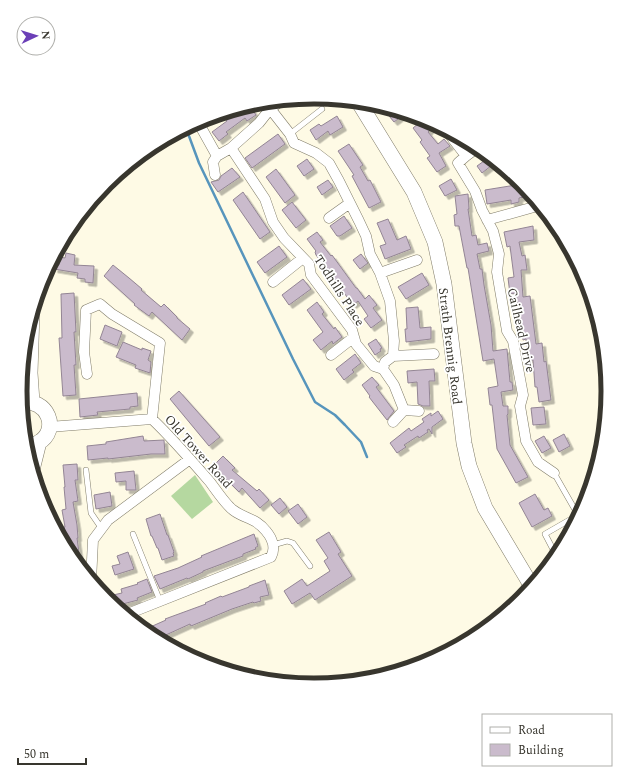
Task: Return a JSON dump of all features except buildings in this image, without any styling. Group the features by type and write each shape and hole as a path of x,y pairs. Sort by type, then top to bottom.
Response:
{"street":[{"path":"215,175 213,162 218,156 231,148 259,123 265,108"},
{"path":"269,108 290,134 294,143 316,153 329,164 350,203 366,236 370,254 380,273 390,301 394,341 393,356"},
{"name":"Strath Brennig Road","path":"361,108 414,192 423,210 435,242 444,284 464,443 469,466 485,508 529,581"},
{"path":"201,127 218,156"},
{"path":"454,140 466,156 472,151"},
{"name":"Todhills Place","path":"231,148 265,199 273,222 284,238 309,264 311,275 352,330 356,344 374,366 383,369 394,385 404,410"},
{"name":"Cailhead Drive","path":"466,156 458,163 475,191 492,231 499,254 496,272 507,332 513,341 523,395 520,406 526,441 538,462 554,473"},
{"path":"329,218 350,203"},
{"path":"487,220 534,207"},
{"name":"Todhills Place","path":"273,282 303,258"},
{"path":"380,273 417,260"},
{"path":"87,374 84,352 86,310 100,304 112,314 160,343 152,419"},
{"name":"Todhills Place","path":"331,355 354,337"},
{"path":"27,399 31,345"},
{"path":"383,369 385,362 393,356 434,354"},
{"path":"28,403 37,404 44,409 48,417 50,427 45,437 32,443"},
{"path":"393,422 404,410 419,411"},
{"name":"Old Tower Road","path":"50,427 152,419 172,438 233,510 254,519 261,525 268,533 273,545"},
{"path":"91,572 93,540 108,520 190,459"},
{"path":"131,612 271,557 273,553 273,545"}],"lane":[{"path":"290,134 322,109"},
{"path":"86,470 91,513 102,529"},
{"path":"554,473 575,509"},
{"path":"553,550 545,534 570,520"},
{"path":"133,534 160,601"},
{"path":"273,545 287,541 293,542 310,566"}],"green space":[{"path":"195,475 213,502 192,519 171,496"}],"waterway":[{"path":"188,134 199,163 315,402 335,415 345,425 361,442 367,457"}]}
